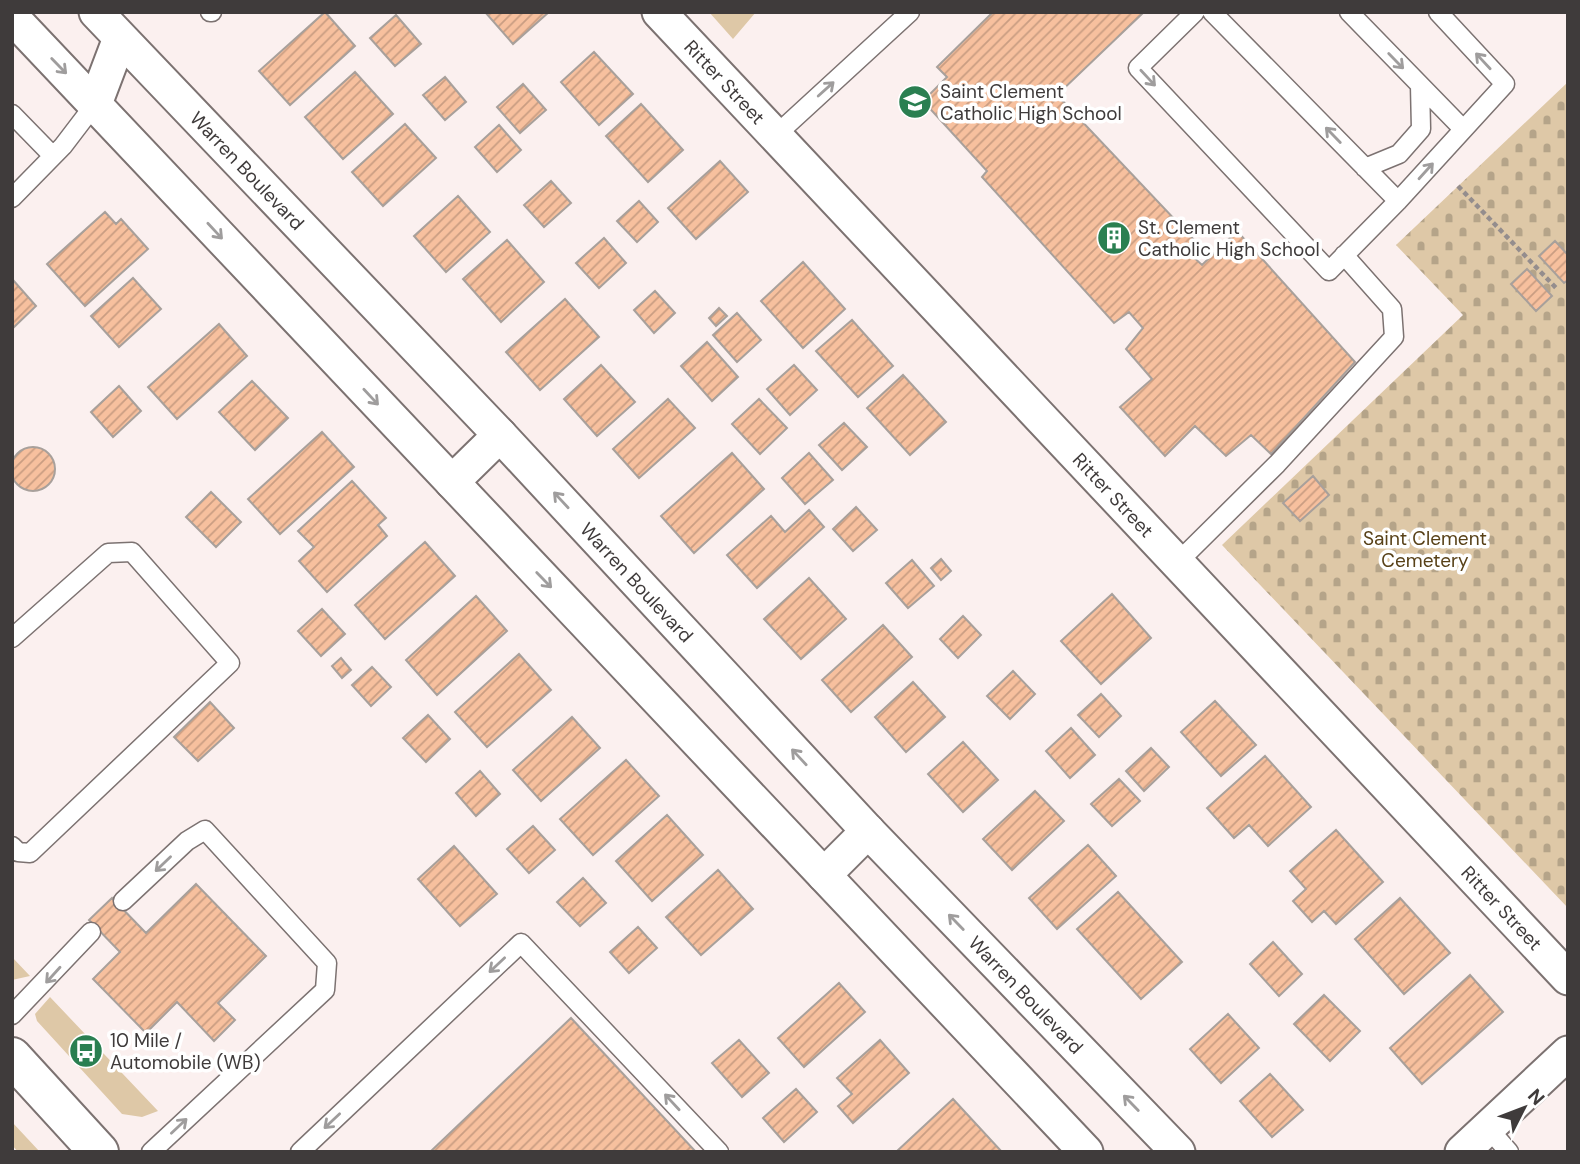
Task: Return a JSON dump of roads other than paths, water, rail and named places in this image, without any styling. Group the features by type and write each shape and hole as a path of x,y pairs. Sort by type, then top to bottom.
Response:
{"main road":[{"path":"12,1057 99,1152"}],"street":[{"name":"Warren Boulevard","path":"96,12 500,435 868,831 1178,1152"},
{"name":"Ritter Street","path":"659,12 1568,978"},
{"path":"12,17 1086,1152"},
{"path":"95,104 120,38"},
{"path":"452,482 500,435"},
{"path":"824,875 868,831"},
{"path":"1462,1152 1498,1140 1568,1053"}],"lane":[{"path":"776,135 910,12"},
{"path":"1195,12 1139,68 1329,271 1398,201 1505,83 1438,12"},
{"path":"1212,12 1398,201"},
{"path":"1349,12 1463,129"},
{"path":"1365,168 1399,154 1421,129 1420,85"},
{"path":"12,198 53,156 95,104"},
{"path":"12,114 53,156"},
{"path":"1178,562 1277,464 1394,337 1392,309 1345,256"},
{"path":"12,638 108,553 132,552 230,663 30,853 18,852 12,846"},
{"path":"123,901 187,841 205,830 327,963 325,989 151,1152"},
{"path":"12,1016 91,932"},
{"path":"300,1152 521,943 719,1152"}],"place":[{"name":"Saint Clement Catholic High School","path":"915,102"},
{"name":"St. Clement Catholic High School","path":"1114,238"},
{"name":"10 Mile / Automobile (WB)","path":"86,1051"}],"park label":[{"name":"Saint Clement Cemetery","path":"1425,549"}]}
